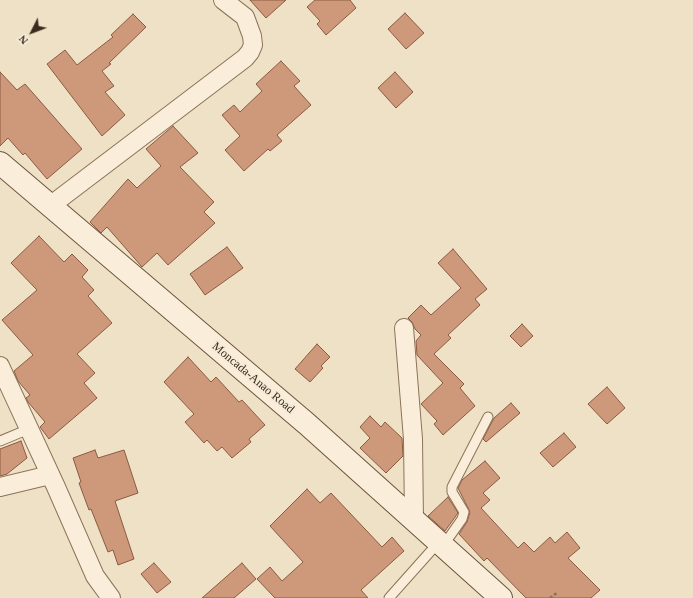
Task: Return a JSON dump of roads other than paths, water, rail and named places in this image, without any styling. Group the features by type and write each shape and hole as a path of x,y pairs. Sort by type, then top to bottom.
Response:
{"main road":[{"name":"Moncada-Anao Road","path":"0,164 307,424 440,545 501,598"}],"street":[{"path":"50,206 250,52 253,45 252,36 245,17 223,0"},
{"path":"404,328 413,439 414,521"},
{"path":"0,366 95,576 111,598"},
{"path":"0,488 50,475"}],"lane":[{"path":"389,598 440,545 462,519 464,512 452,492 452,487 488,416"},
{"path":"0,441 29,428"}]}
